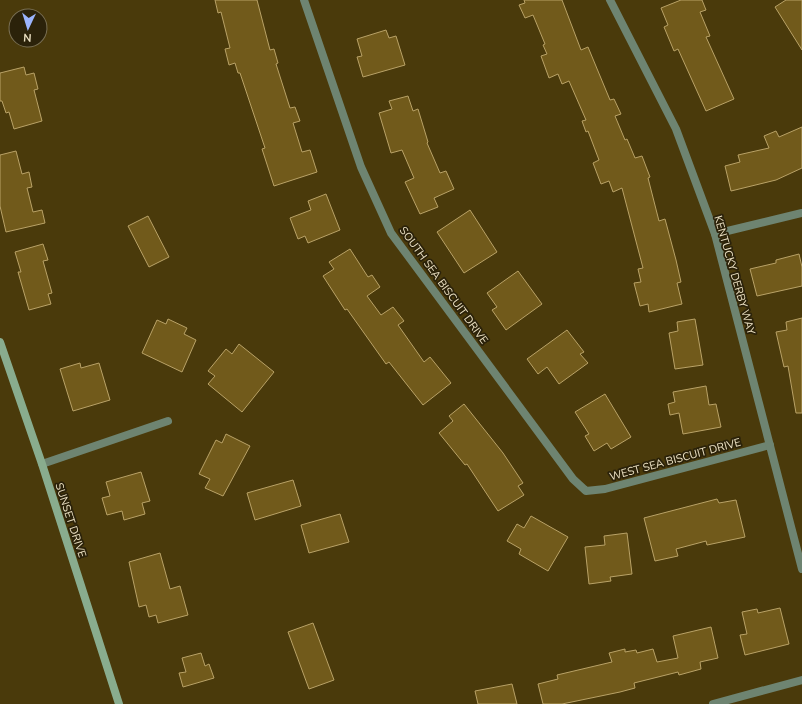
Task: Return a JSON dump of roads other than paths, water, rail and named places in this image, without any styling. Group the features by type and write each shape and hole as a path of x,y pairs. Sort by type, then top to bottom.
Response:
{"main road":[{"name":"SUNSET DRIVE","path":"1,347 42,464 119,704"}],"street":[{"name":"SOUTH SEA BISCUIT DRIVE","path":"304,0 361,167 391,233 573,479 586,491"},
{"name":"KENTUCKY DERBY WAY","path":"610,0 676,129 715,234 802,569"},
{"path":"715,234 802,213"},
{"path":"42,464 168,421"},
{"name":"WEST SEA BISCUIT DRIVE","path":"586,491 605,489 770,445"},
{"path":"714,704 802,680"}]}
